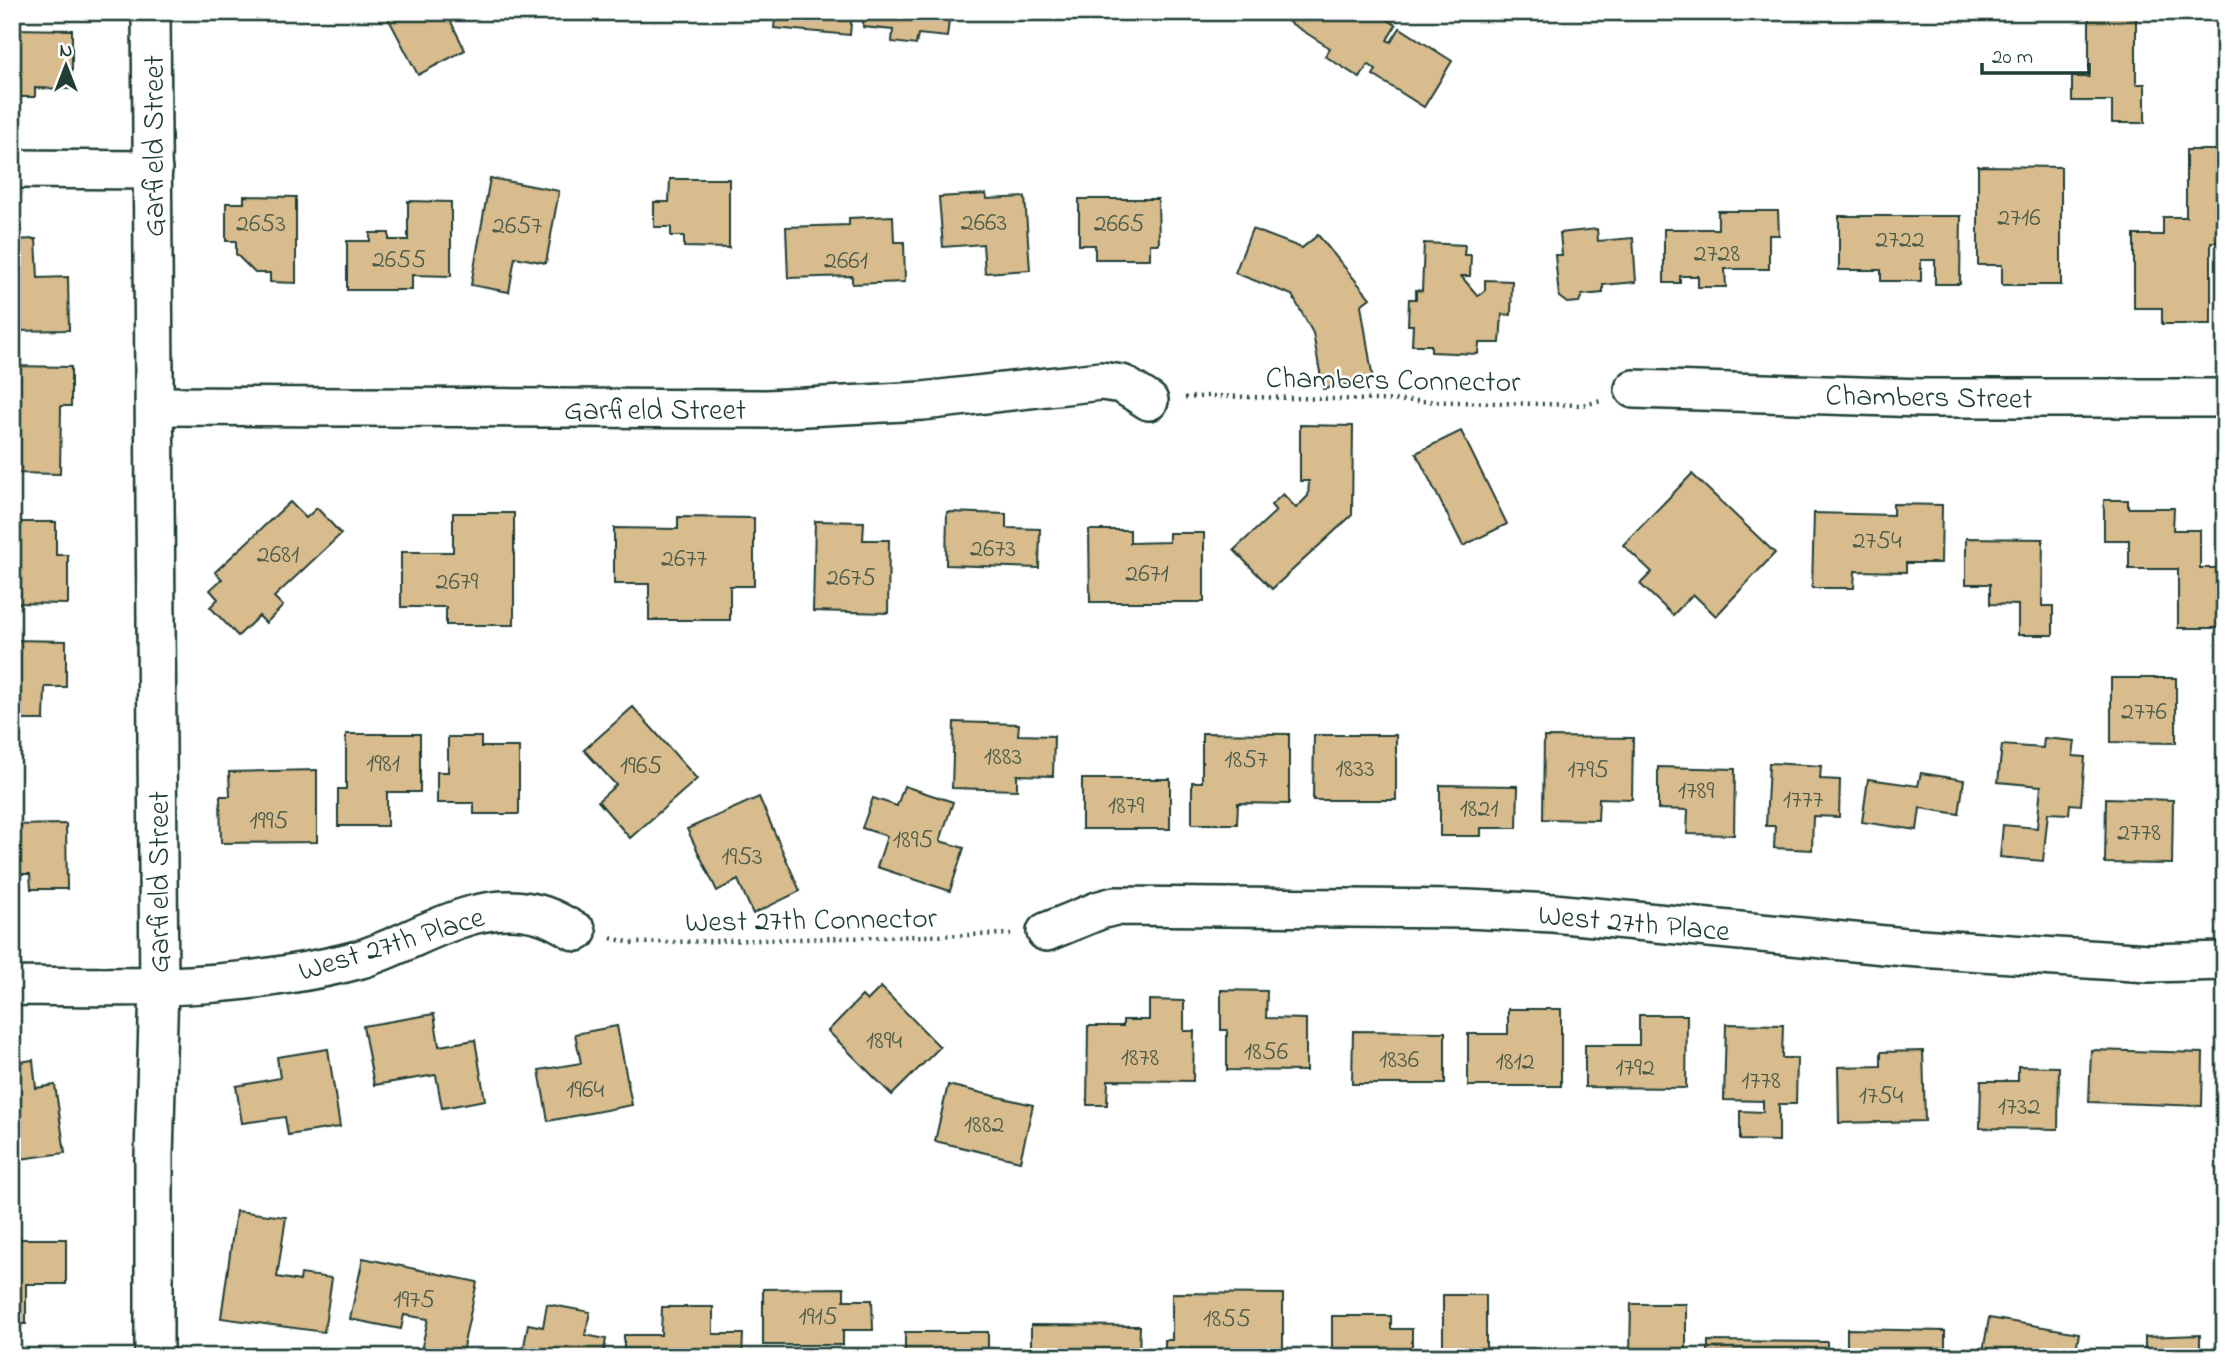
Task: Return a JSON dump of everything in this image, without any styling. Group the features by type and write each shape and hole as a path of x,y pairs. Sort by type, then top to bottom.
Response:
{"street":[{"name":"Garfield Street","path":"151,12 159,987 154,1156 154,1357"},
{"path":"12,169 153,170"},
{"name":"Garfield Street","path":"155,407 767,410 923,401 1101,382 1122,384 1149,401"},
{"name":"Chambers Street","path":"1634,389 1924,398 2225,398"},
{"name":"West 27th Place","path":"1046,932 1115,906 1466,909 1553,913 1905,947 2148,962 2225,961"},
{"name":"West 27th Place","path":"12,986 159,987 206,985 283,975 362,958 445,923 496,911 539,914 578,932"}],"path":[{"name":"Chambers Connector","path":"1149,401 1209,396 1582,405 1595,404 1634,389"},
{"name":"West 27th Connector","path":"578,932 632,943 988,936 1046,932"}],"building":[{"path":"385,12 446,12 465,50 418,75"},
{"path":"776,12 852,12 850,35 774,28"},
{"path":"864,12 950,12 947,37 918,34 916,45 892,42 893,30 863,27"},
{"path":"1273,12 1375,12 1396,25 1387,40 1391,42 1400,28 1452,61 1424,107 1373,75 1376,70 1368,64 1360,78 1325,56 1330,48"},
{"path":"2089,12 2136,12 2136,84 2145,84 2145,123 2112,123 2112,101 2072,101 2072,77 2089,77"},
{"path":"12,29 72,30 72,89 35,88 35,97 12,97"},
{"path":"2186,150 2225,150 2225,242 2211,242 2211,324 2162,324 2162,308 2134,308 2134,235 2163,235 2163,217 2186,217"},
{"path":"1978,166 2061,167 2061,285 2002,285 2002,265 1978,265"},
{"path":"490,178 559,191 546,263 515,257 509,292 471,285"},
{"path":"670,179 729,179 729,248 684,247 684,236 671,236 671,227 654,227 654,202 669,202"},
{"path":"986,194 987,199 1025,197 1030,270 985,273 983,244 943,247 939,197"},
{"path":"244,196 296,197 296,283 270,282 270,273 255,273 236,254 236,241 226,241 226,203 244,203"},
{"path":"1079,199 1158,199 1159,244 1150,244 1150,259 1095,259 1095,245 1079,245"},
{"path":"408,201 451,202 451,276 412,275 412,290 347,290 347,241 370,241 370,233 389,233 389,240 408,240"},
{"path":"1718,211 1778,211 1779,235 1769,235 1769,269 1725,269 1726,287 1698,287 1698,276 1680,276 1680,283 1664,283 1664,229 1718,229"},
{"path":"893,216 894,242 904,242 905,282 852,284 852,276 788,278 786,227 849,225 849,218"},
{"path":"1839,216 1961,216 1960,284 1935,284 1935,260 1921,260 1921,281 1881,281 1881,270 1839,270"},
{"path":"1252,229 1302,248 1318,235 1370,298 1361,305 1373,380 1323,389 1313,333 1292,295 1235,273"},
{"path":"1597,229 1598,241 1633,238 1636,282 1603,285 1603,293 1582,295 1579,302 1567,303 1559,297 1555,255 1562,255 1560,233"},
{"path":"36,239 38,278 68,277 69,330 12,331 12,240"},
{"path":"1424,243 1465,245 1464,255 1471,255 1470,276 1461,276 1478,296 1485,290 1485,280 1512,281 1511,315 1502,314 1500,343 1479,343 1478,354 1431,352 1431,345 1412,345 1413,325 1408,325 1409,299 1416,299 1416,290 1422,291"},
{"path":"12,366 71,367 71,406 61,406 60,474 12,473"},
{"path":"1300,425 1353,426 1352,515 1272,589 1234,550 1276,511 1271,505 1283,494 1296,508 1308,496 1309,481 1300,481"},
{"path":"1461,431 1507,524 1463,546 1416,453"},
{"path":"1692,474 1775,553 1716,616 1693,594 1673,615 1640,584 1652,572 1623,545"},
{"path":"2104,500 2128,500 2128,508 2174,508 2173,530 2200,530 2200,568 2225,568 2225,628 2178,628 2178,569 2129,569 2129,540 2104,540"},
{"path":"290,502 306,518 317,508 341,534 274,597 283,606 266,623 259,616 238,636 210,607 218,599 210,590 222,579 215,572"},
{"path":"1893,504 1942,505 1941,563 1906,563 1906,572 1855,571 1854,588 1812,588 1814,513 1893,515"},
{"path":"947,512 1006,514 1006,528 1040,529 1039,568 946,565"},
{"path":"453,513 514,513 514,625 446,625 446,607 401,607 401,552 453,552"},
{"path":"678,517 754,518 754,586 730,586 730,620 649,620 649,584 614,584 614,528 678,529"},
{"path":"815,521 864,522 863,540 889,540 888,613 813,611"},
{"path":"12,522 56,522 56,555 68,555 68,604 12,603"},
{"path":"1089,530 1130,530 1130,543 1169,542 1169,533 1204,533 1204,602 1090,602"},
{"path":"1966,538 2043,539 2042,606 2053,606 2053,635 2018,635 2018,605 1990,604 1990,584 1966,584"},
{"path":"12,640 66,641 66,687 45,687 44,720 12,720"},
{"path":"2111,678 2176,678 2176,743 2111,742"},
{"path":"633,707 697,779 630,838 598,801 616,785 584,750"},
{"path":"954,722 1019,724 1018,735 1054,736 1053,776 1017,775 1017,790 952,788"},
{"path":"1202,733 1289,734 1289,804 1238,803 1237,824 1192,824 1192,782 1202,782"},
{"path":"346,734 420,734 420,792 387,792 387,826 338,826 338,789 346,789"},
{"path":"1314,735 1396,735 1396,800 1313,800"},
{"path":"448,737 481,737 481,747 519,747 519,814 474,814 474,803 437,803 437,772 448,772"},
{"path":"1544,737 1633,738 1632,799 1599,798 1598,820 1543,819"},
{"path":"2044,738 2075,741 2073,756 2085,757 2081,805 2070,804 2069,814 2048,813 2043,861 2000,857 2003,825 2037,828 2041,786 1998,782 2002,745 2043,748"},
{"path":"1769,763 1821,766 1820,779 1840,780 1839,817 1813,816 1812,850 1774,848 1775,826 1766,826"},
{"path":"1658,767 1735,769 1734,835 1687,834 1688,810 1658,809"},
{"path":"317,770 317,842 221,843 220,796 230,796 229,772"},
{"path":"1921,773 1964,780 1959,814 1920,808 1917,830 1862,822 1868,779 1918,786"},
{"path":"1082,779 1170,779 1170,829 1082,829"},
{"path":"1440,785 1518,786 1517,828 1481,828 1481,836 1440,836"},
{"path":"904,786 953,802 940,841 964,848 950,891 877,867 887,836 862,828 873,798 897,806"},
{"path":"759,797 800,891 753,914 738,880 717,891 687,829"},
{"path":"2106,798 2173,800 2172,864 2105,863"},
{"path":"66,824 67,889 31,889 30,874 12,874 12,825"},
{"path":"881,987 940,1047 892,1095 828,1031 862,996 867,1001"},
{"path":"1221,990 1267,991 1266,1018 1306,1019 1306,1071 1227,1070 1227,1030 1221,1030"},
{"path":"1149,1000 1184,1001 1184,1031 1194,1031 1193,1081 1108,1080 1107,1105 1087,1105 1088,1026 1123,1026 1123,1020 1149,1020"},
{"path":"1508,1009 1561,1009 1561,1086 1468,1086 1468,1034 1508,1034"},
{"path":"434,1014 439,1046 475,1040 485,1100 442,1108 436,1075 374,1085 363,1026"},
{"path":"1639,1015 1687,1015 1686,1088 1585,1087 1585,1045 1639,1045"},
{"path":"1726,1024 1783,1025 1782,1058 1797,1058 1796,1104 1779,1104 1779,1141 1740,1140 1740,1111 1763,1112 1763,1101 1724,1100"},
{"path":"617,1026 632,1105 548,1121 539,1070 581,1063 575,1034"},
{"path":"1353,1031 1445,1032 1445,1084 1352,1084"},
{"path":"328,1049 340,1127 288,1135 285,1117 242,1123 236,1086 280,1078 277,1057"},
{"path":"2091,1050 2203,1053 2202,1106 2089,1102"},
{"path":"1923,1051 1925,1121 1839,1123 1838,1067 1881,1066 1881,1052"},
{"path":"33,1060 36,1088 55,1085 65,1153 12,1160 12,1063"},
{"path":"2018,1066 2059,1067 2058,1129 1980,1128 1981,1081 2018,1081"},
{"path":"948,1085 1033,1105 1020,1161 935,1141"},
{"path":"236,1211 286,1217 277,1277 300,1281 301,1274 332,1278 324,1332 221,1318"},
{"path":"12,1239 66,1239 66,1284 26,1284 26,1324 12,1324"},
{"path":"363,1258 477,1282 461,1357 421,1351 428,1319 404,1315 401,1329 350,1319"},
{"path":"844,1288 844,1300 872,1300 873,1330 843,1330 843,1345 763,1345 763,1289"},
{"path":"1172,1293 1283,1294 1283,1351 1214,1351 1214,1357 1165,1357 1165,1340 1172,1340"},
{"path":"1443,1295 1486,1295 1486,1351 1524,1351 1524,1357 1443,1357"},
{"path":"547,1304 590,1312 585,1335 606,1339 603,1357 522,1357 528,1324 543,1327"},
{"path":"1631,1304 1686,1304 1686,1357 1582,1357 1582,1353 1630,1353"},
{"path":"662,1307 713,1307 713,1334 743,1334 742,1357 624,1357 624,1335 661,1335"},
{"path":"1332,1316 1391,1316 1391,1329 1412,1329 1412,1357 1332,1357"},
{"path":"1989,1318 2079,1333 2075,1357 1982,1357"},
{"path":"1031,1325 1140,1326 1139,1357 1031,1357"},
{"path":"1847,1329 1945,1331 1945,1357 1847,1357"},
{"path":"905,1332 988,1332 988,1357 905,1357"},
{"path":"2200,1335 2200,1357 2145,1357 2145,1337"},
{"path":"1708,1341 1827,1342 1827,1357 1708,1357"}]}
